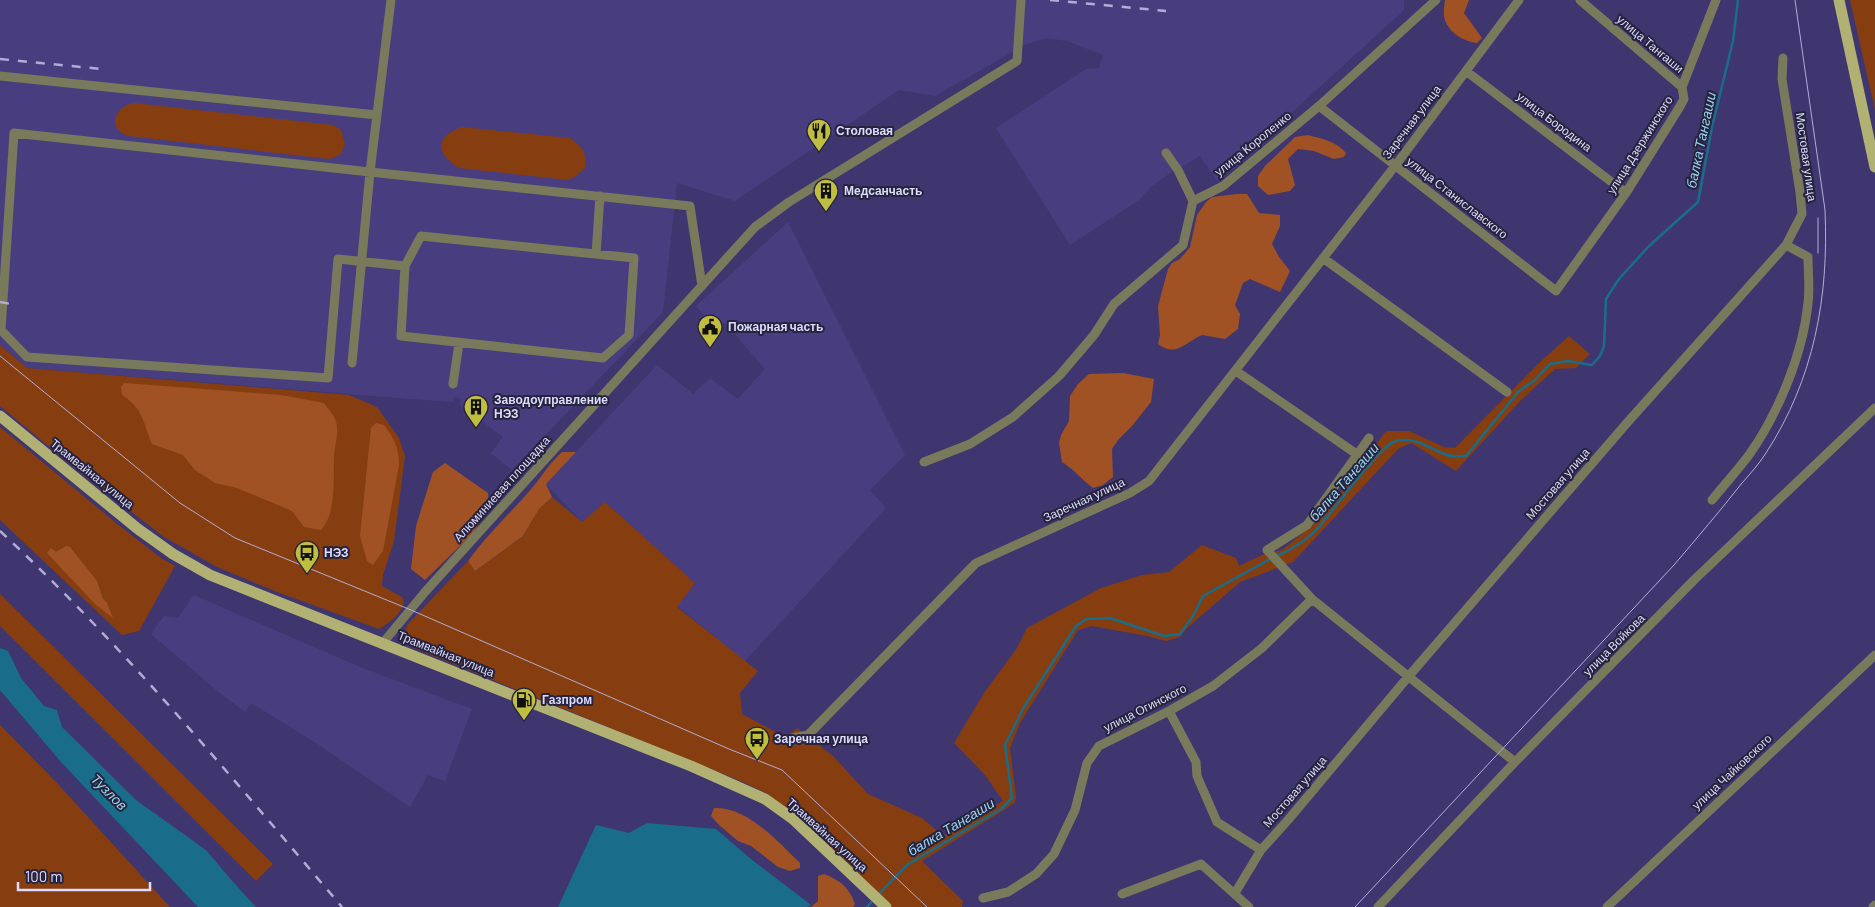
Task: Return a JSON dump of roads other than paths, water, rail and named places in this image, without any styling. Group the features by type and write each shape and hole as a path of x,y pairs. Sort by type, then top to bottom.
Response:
{"main road":[{"path":"1839,0 1875,166"},
{"name":"Трамвайная улица","path":"0,416 138,529 173,554 210,574 691,766 765,799 793,819 886,907"}],"street":[{"path":"352,363 370,172 391,0"},
{"name":"Алюминиевая площадка","path":"382,644 425,592 755,228 789,202 1017,61 1021,0"},
{"name":"улица Короленко","path":"1193,201 1223,186 1320,106 1436,0"},
{"name":"Заречная улица","path":"793,738 808,735 976,563 1130,494 1150,481 1395,166 1519,0"},
{"name":"улица Тангаши","path":"1580,0 1682,87"},
{"name":"улица Дзержинского","path":"1556,291 1626,193 1684,99 1682,87 1716,0"},
{"name":"Мостовая улица","path":"1234,893 1261,850 1408,677 1626,424 1786,245 1802,214 1782,79 1783,58"},
{"name":"улица Бородина","path":"1466,71 1626,193"},
{"path":"0,76 377,115"},
{"name":"улица Станиславского","path":"1320,106 1556,291"},
{"path":"406,266 338,259 328,378 26,357 1,330 14,133 690,206 702,286"},
{"path":"924,462 970,444 1014,417 1059,376 1094,335 1114,304 1183,246 1193,201 1178,170 1166,153"},
{"path":"596,254 600,196"},
{"path":"421,236 596,254 634,258 629,335 604,358 400,336 406,266 421,236"},
{"path":"1712,500 1749,455 1769,421 1788,383 1800,342 1808,303 1808,257 1786,245"},
{"path":"1323,258 1508,392"},
{"path":"453,384 459,343"},
{"path":"1236,371 1358,455"},
{"name":"улица Войкова","path":"1378,907 1515,762 1694,580 1875,408"},
{"path":"1369,438 1307,525 1268,550 1312,598 1515,762"},
{"name":"улица Огинского","path":"983,898 1008,892 1036,874 1054,854 1075,810 1087,763 1099,746 1169,711 1213,686 1262,648 1312,598"},
{"name":"улица Чайковского","path":"1607,907 1875,655"},
{"path":"1169,711 1196,762 1197,776 1217,822 1261,850"},
{"path":"1122,894 1201,864 1249,907"}],"water":[{"name":"Тузлов","path":"0,648 8,651 21,678 44,706 57,710 62,727 136,800 206,850 256,907 198,907 61,762 0,690"},
{"path":"647,823 716,829 751,859 811,905 807,907 558,907 596,825 629,833"}],"waterway":[{"name":"балка Тангаши","path":"1277,556 1288,551 1313,533 1378,454 1396,441 1410,440 1449,456 1466,456 1519,391 1535,380 1550,364 1568,361 1592,365 1600,356 1604,346 1606,299 1619,279 1649,246 1698,202 1712,127 1733,41 1738,0"},
{"name":"балка Тангаши","path":"878,895 907,865 1001,809 1012,798 1005,745 1024,707 1076,626 1086,619 1110,618 1164,636 1180,634 1193,616 1203,596 1272,558"},
{"name":"балка Тангаши","path":"867,907 874,899"}],"tram line":[{"path":"1355,907 1674,565 1757,465 1782,425 1807,367 1815,336 1821,306 1826,242 1825,210 1795,0"},
{"path":"1818,218 1818,253"},
{"path":"0,356 180,503 235,538 411,610 729,749 782,770 927,907"}],"railway":[{"path":"1050,0 1166,11"},
{"path":"0,59 102,69"},
{"path":"0,302 11,304"},
{"path":"0,531 46,575 134,666 342,907"}],"place":[{"name":"Столовая","path":"819,152"},
{"name":"Медсанчасть","path":"826,212"},
{"name":"Пожарная часть","path":"710,348"},
{"name":"Заводоуправление НЭЗ","path":"476,428"},
{"name":"НЭЗ","path":"307,574"},
{"name":"Газпром","path":"524,721"},
{"name":"Заречная улица","path":"757,760"}]}
